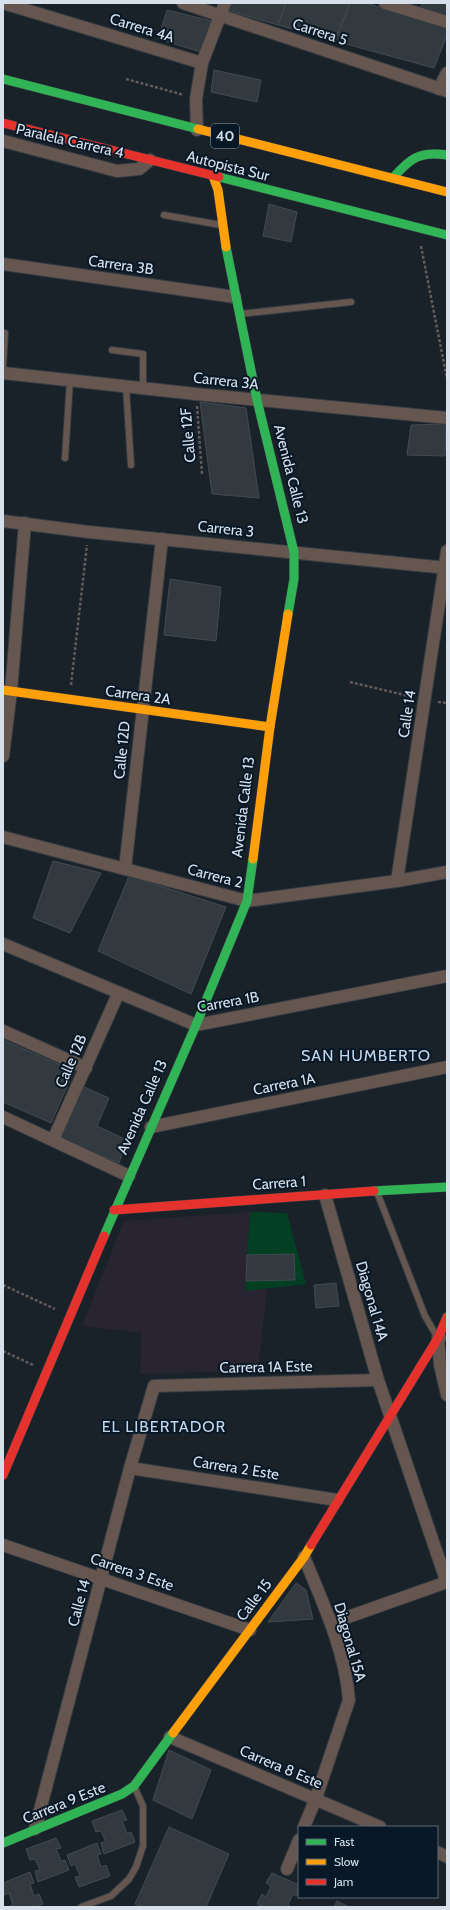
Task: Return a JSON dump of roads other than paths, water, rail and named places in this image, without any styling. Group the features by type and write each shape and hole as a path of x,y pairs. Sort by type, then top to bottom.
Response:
{"main road":[{"name":"Autopista Sur","path":"3,79 197,130 278,148 447,192"},
{"name":"Autopista Sur","path":"3,123 447,235"},
{"path":"393,178 408,161 424,153 447,155"},
{"name":"Avenida Calle 13","path":"3,1475 10,1454 114,1210 196,1025 247,901 270,727 294,578 294,552 257,400 235,297 222,225 218,190 213,176"},
{"name":"Carrera 2A","path":"7,690 270,727"},
{"name":"Carrera 1","path":"114,1210 447,1187"},
{"name":"Calle 15","path":"134,1786 304,1557 389,1415 442,1338 447,1317"},
{"name":"Carrera 9 Este","path":"3,1842 122,1794 134,1786"}],"street":[{"name":"Carrera 4A","path":"3,3 202,63"},
{"name":"Carrera 5","path":"183,3 443,90"},
{"path":"197,130 196,99 202,63 225,3"},
{"path":"385,3 447,22"},
{"path":"443,90 447,73"},
{"name":"Paralela Carrera 4","path":"3,141 117,171 139,170 150,160"},
{"name":"Carrera 3B","path":"3,264 235,297"},
{"name":"Carrera 3A","path":"3,373 143,389 447,418"},
{"name":"Carrera 3","path":"3,521 89,532 446,568"},
{"path":"3,756 7,690 25,523"},
{"name":"Calle 12D","path":"125,869 162,539"},
{"name":"Calle 14","path":"397,881 426,700 446,568 447,552"},
{"name":"Carrera 2","path":"3,837 247,901 397,881 447,872"},
{"name":"Carrera 1B","path":"3,944 118,994 196,1025 447,976"},
{"name":"Calle 12B","path":"53,1140 118,994"},
{"path":"3,1031 86,1068"},
{"name":"Carrera 1A","path":"151,1127 447,1067"},
{"path":"3,1117 129,1176"},
{"name":"Diagonal 14A","path":"325,1195 389,1415 447,1582"},
{"path":"442,1338 440,1365 447,1395"},
{"name":"Carrera 1A Este","path":"154,1386 378,1380"},
{"name":"Calle 14","path":"36,1829 130,1468 154,1386"},
{"name":"Carrera 2 Este","path":"130,1468 337,1500"},
{"name":"Carrera 3 Este","path":"3,1545 250,1630"},
{"name":"Diagonal 15A","path":"304,1557 331,1622 348,1685 349,1700 316,1798 304,1826"},
{"path":"331,1622 447,1582"},
{"name":"Carrera 8 Este","path":"170,1737 316,1798 378,1826"},
{"path":"287,1869 298,1842"},
{"path":"438,1852 447,1857"}],"lane":[{"path":"164,215 222,225"},
{"path":"239,314 351,302"},
{"path":"3,333 5,333 3,366"},
{"path":"112,350 143,354 143,389"},
{"path":"65,458 70,380"},
{"path":"126,387 132,465"},
{"path":"376,1191 425,1316 442,1338"},
{"path":"81,1907 110,1896 129,1879 136,1867 143,1846 143,1806 134,1786"}],"district":[{"name":"SAN HUMBERTO","path":"366,1055"},
{"name":"EL LIBERTADOR","path":"164,1426"}]}
